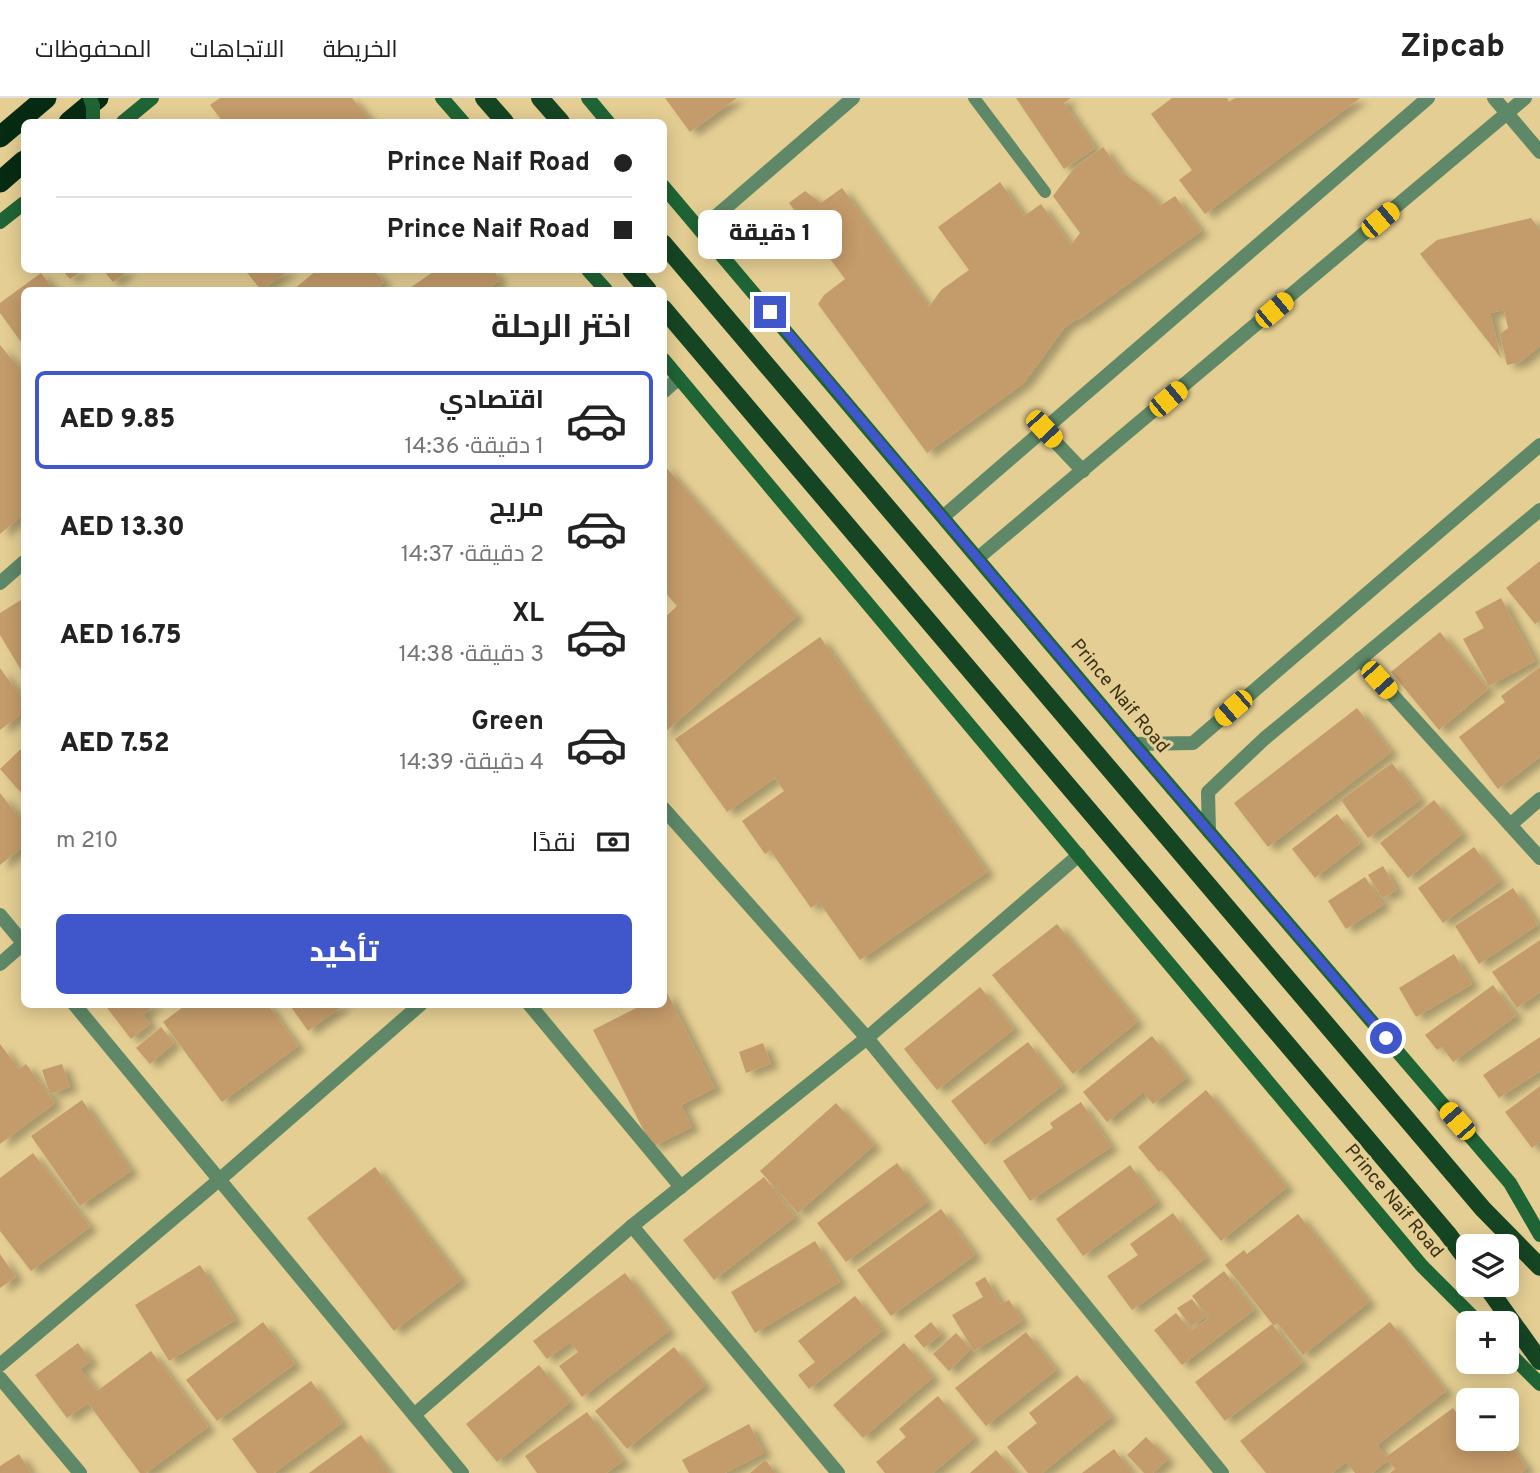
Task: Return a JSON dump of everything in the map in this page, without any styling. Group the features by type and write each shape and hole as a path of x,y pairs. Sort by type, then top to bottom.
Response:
{"highway":[{"path":"0,136 46,98"},
{"path":"73,119 98,98"},
{"path":"0,182 21,164"}],"main road":[{"path":"90,98 93,106 92,119"},
{"path":"127,119 152,98"},
{"path":"442,98 460,119"},
{"path":"484,98 502,119"},
{"path":"540,98 558,119"},
{"path":"594,102 606,119"},
{"name":"Prince Naif Road","path":"667,191 1134,744 1510,1183 1540,1235"},
{"path":"0,222 21,205"},
{"path":"667,248 1483,1209 1540,1268"},
{"path":"592,273 603,287"},
{"path":"634,273 646,287"},
{"name":"Prince Naif Road","path":"667,313 1456,1245"},
{"name":"Prince Naif Road","path":"667,364 1422,1266 1467,1311"},
{"path":"1494,1297 1540,1361"},
{"path":"1519,1363 1540,1384"}],"street":[{"path":"701,230 853,98"},
{"path":"944,516 1428,98"},
{"path":"1494,98 1540,152"},
{"path":"978,558 1525,98"},
{"path":"667,388 679,378"},
{"path":"1044,429 1083,471"},
{"path":"1134,744 1192,743 1540,445"},
{"path":"1209,832 1209,792 1264,739 1540,510"},
{"path":"0,583 21,565"},
{"path":"1360,659 1540,858"},
{"path":"1510,825 1540,799"},
{"path":"667,813 867,1038 1222,1473"},
{"path":"414,1415 632,1226 867,1038 1079,855"},
{"path":"0,915 21,940"},
{"path":"0,964 21,946"},
{"path":"77,1008 462,1473"},
{"path":"0,1365 416,1008"},
{"path":"532,1008 681,1187"},
{"path":"632,1226 838,1473"},
{"path":"0,1378 80,1473"}],"lane":[{"path":"974,98 1045,192"}],"building":[{"path":"220,98 352,98 369,119 221,119 210,105"},
{"path":"665,98 737,98 690,132"},
{"path":"1016,98 1071,98 1064,103 1095,148 1064,169"},
{"path":"1172,98 1227,98 1229,102 1235,98 1360,98 1205,214 1179,180 1192,170 1151,114"},
{"path":"1103,147 1120,171 1150,193 1160,206 1175,196 1201,231 1064,328 1024,383 927,453 818,304 824,295 845,279 789,203 805,191 821,203 842,188 929,307 941,290 969,270 938,227 1000,182 1024,216 1041,204 1071,245 1080,233 1053,196 1075,167"},
{"path":"1531,218 1540,230 1540,346 1520,362 1507,365 1500,334 1508,328 1504,310 1490,313 1501,358 1420,254 1437,240"},
{"path":"41,273 52,287 22,287"},
{"path":"65,273 79,273 70,279"},
{"path":"106,273 125,273 113,282"},
{"path":"247,273 286,273 265,287 259,287"},
{"path":"313,273 376,273 384,282 378,287 297,287"},
{"path":"432,273 495,273 500,280 490,287 411,287"},
{"path":"21,288 21,342 0,313 0,303"},
{"path":"0,345 21,370 21,516 0,534"},
{"path":"667,469 797,616 667,730 667,615 677,606 667,595"},
{"path":"1540,561 1540,620 1535,624 1506,588"},
{"path":"1501,598 1535,661 1489,686 1463,639 1484,628 1475,612"},
{"path":"21,600 21,670 0,635 0,613"},
{"path":"1440,632 1488,689 1439,730 1391,672"},
{"path":"820,637 987,872 860,960 819,902 811,908 770,850 765,854 742,821 784,791 775,778 727,812 675,739"},
{"path":"1540,667 1540,757 1498,789 1459,737 1505,702 1501,696"},
{"path":"0,668 21,697 21,714 0,730"},
{"path":"1357,708 1391,752 1268,847 1234,803"},
{"path":"21,749 21,793 0,769"},
{"path":"1392,763 1420,800 1368,838 1341,800"},
{"path":"0,793 21,819 21,848 0,865"},
{"path":"1434,800 1462,834 1408,878 1380,843"},
{"path":"1337,814 1360,843 1315,878 1292,849"},
{"path":"1474,847 1500,881 1443,923 1418,888"},
{"path":"1383,866 1397,890 1382,898 1368,875"},
{"path":"1365,877 1383,905 1346,929 1328,901"},
{"path":"1513,888 1538,925 1479,964 1455,926"},
{"path":"1057,924 1137,1022 1073,1074 992,975"},
{"path":"1540,940 1540,992 1517,1008 1492,972"},
{"path":"1454,954 1472,984 1416,1017 1399,988"},
{"path":"1493,985 1516,1016 1453,1062 1442,1047 1437,1050 1425,1035"},
{"path":"980,987 1014,1029 937,1090 904,1049"},
{"path":"667,993 715,1088 681,1105 692,1127 652,1147 593,1030 636,1008 667,1008"},
{"path":"107,1008 151,1008 143,1014 150,1024 131,1039"},
{"path":"182,1008 270,1008 298,1046 222,1102 163,1022"},
{"path":"292,1008 340,1008 308,1031"},
{"path":"161,1027 174,1043 150,1064 136,1048"},
{"path":"1152,1036 1186,1078 1153,1104 1143,1092 1107,1122 1083,1092"},
{"path":"1540,1037 1540,1071 1499,1098 1483,1075"},
{"path":"1028,1042 1062,1086 985,1145 951,1101"},
{"path":"763,1043 771,1064 746,1073 739,1052"},
{"path":"0,1044 19,1069 26,1064 55,1103 0,1144"},
{"path":"62,1064 70,1087 50,1094 42,1070"},
{"path":"1540,1086 1540,1142 1532,1148 1505,1112"},
{"path":"1206,1090 1287,1187 1221,1241 1138,1147"},
{"path":"82,1100 131,1171 80,1206 31,1136"},
{"path":"1081,1102 1111,1147 1030,1201 1003,1161 1053,1128 1050,1123"},
{"path":"836,1103 874,1145 798,1213 760,1171"},
{"path":"33,1153 90,1227 31,1271 0,1231 0,1178"},
{"path":"897,1163 927,1202 846,1262 817,1223"},
{"path":"1130,1165 1157,1202 1083,1256 1056,1219"},
{"path":"375,1167 461,1280 394,1331 307,1218"},
{"path":"764,1177 795,1217 714,1280 683,1240"},
{"path":"941,1209 975,1255 891,1316 857,1270"},
{"path":"1173,1213 1206,1258 1132,1310 1107,1276 1138,1255 1130,1244"},
{"path":"1298,1214 1369,1302 1303,1355 1277,1323 1274,1326 1225,1265 1244,1250 1247,1254"},
{"path":"815,1241 840,1282 755,1333 731,1292"},
{"path":"0,1254 16,1277 0,1288"},
{"path":"200,1265 235,1320 169,1361 135,1305"},
{"path":"1224,1271 1254,1310 1182,1365 1154,1330 1176,1313 1191,1331 1209,1318 1192,1296"},
{"path":"625,1273 669,1331 582,1397 559,1366 578,1352 570,1342 547,1359 533,1341"},
{"path":"985,1277 1001,1304 1009,1300 1022,1321 974,1351 952,1315 983,1297 975,1283"},
{"path":"855,1296 883,1330 809,1389 798,1375 815,1362 798,1341"},
{"path":"1192,1299 1205,1317 1191,1327 1177,1308"},
{"path":"263,1322 295,1364 217,1421 186,1380"},
{"path":"931,1322 941,1334 924,1348 914,1336"},
{"path":"1390,1322 1446,1391 1377,1445 1386,1457 1453,1408 1456,1412 1456,1451 1515,1451 1527,1468 1521,1473 1390,1473 1395,1469 1388,1460 1372,1473 1355,1473 1346,1462 1332,1473 1266,1473 1240,1441"},
{"path":"1272,1324 1302,1363 1225,1421 1195,1382"},
{"path":"1026,1332 1056,1370 986,1426 955,1388"},
{"path":"956,1333 971,1349 949,1371 933,1354"},
{"path":"78,1343 91,1361 80,1369 97,1391 151,1351 208,1427 146,1473 140,1473 88,1403 67,1418 35,1375"},
{"path":"904,1343 933,1377 863,1438 833,1405"},
{"path":"674,1347 705,1385 627,1449 595,1411"},
{"path":"539,1365 570,1402 497,1462 466,1424"},
{"path":"1077,1375 1111,1417 1042,1473 1028,1473 1007,1447 1037,1423 1029,1413"},
{"path":"311,1381 342,1423 274,1473 257,1473 232,1439"},
{"path":"938,1396 974,1438 933,1473 885,1473 876,1462 906,1437 899,1429"},
{"path":"587,1412 623,1461 606,1473 537,1473 525,1456"},
{"path":"749,1424 764,1453 725,1473 689,1473 682,1460"},
{"path":"361,1435 389,1473 309,1473"},
{"path":"1146,1437 1168,1459 1153,1473 1144,1473 1127,1455"},
{"path":"1114,1449 1132,1473 1082,1473"},
{"path":"996,1450 1016,1473 970,1473"},
{"path":"19,1454 31,1473 0,1473 0,1466"},
{"path":"765,1460 776,1473 750,1473"}],"route":[{"path":"770,312 1386,1038"}]}
